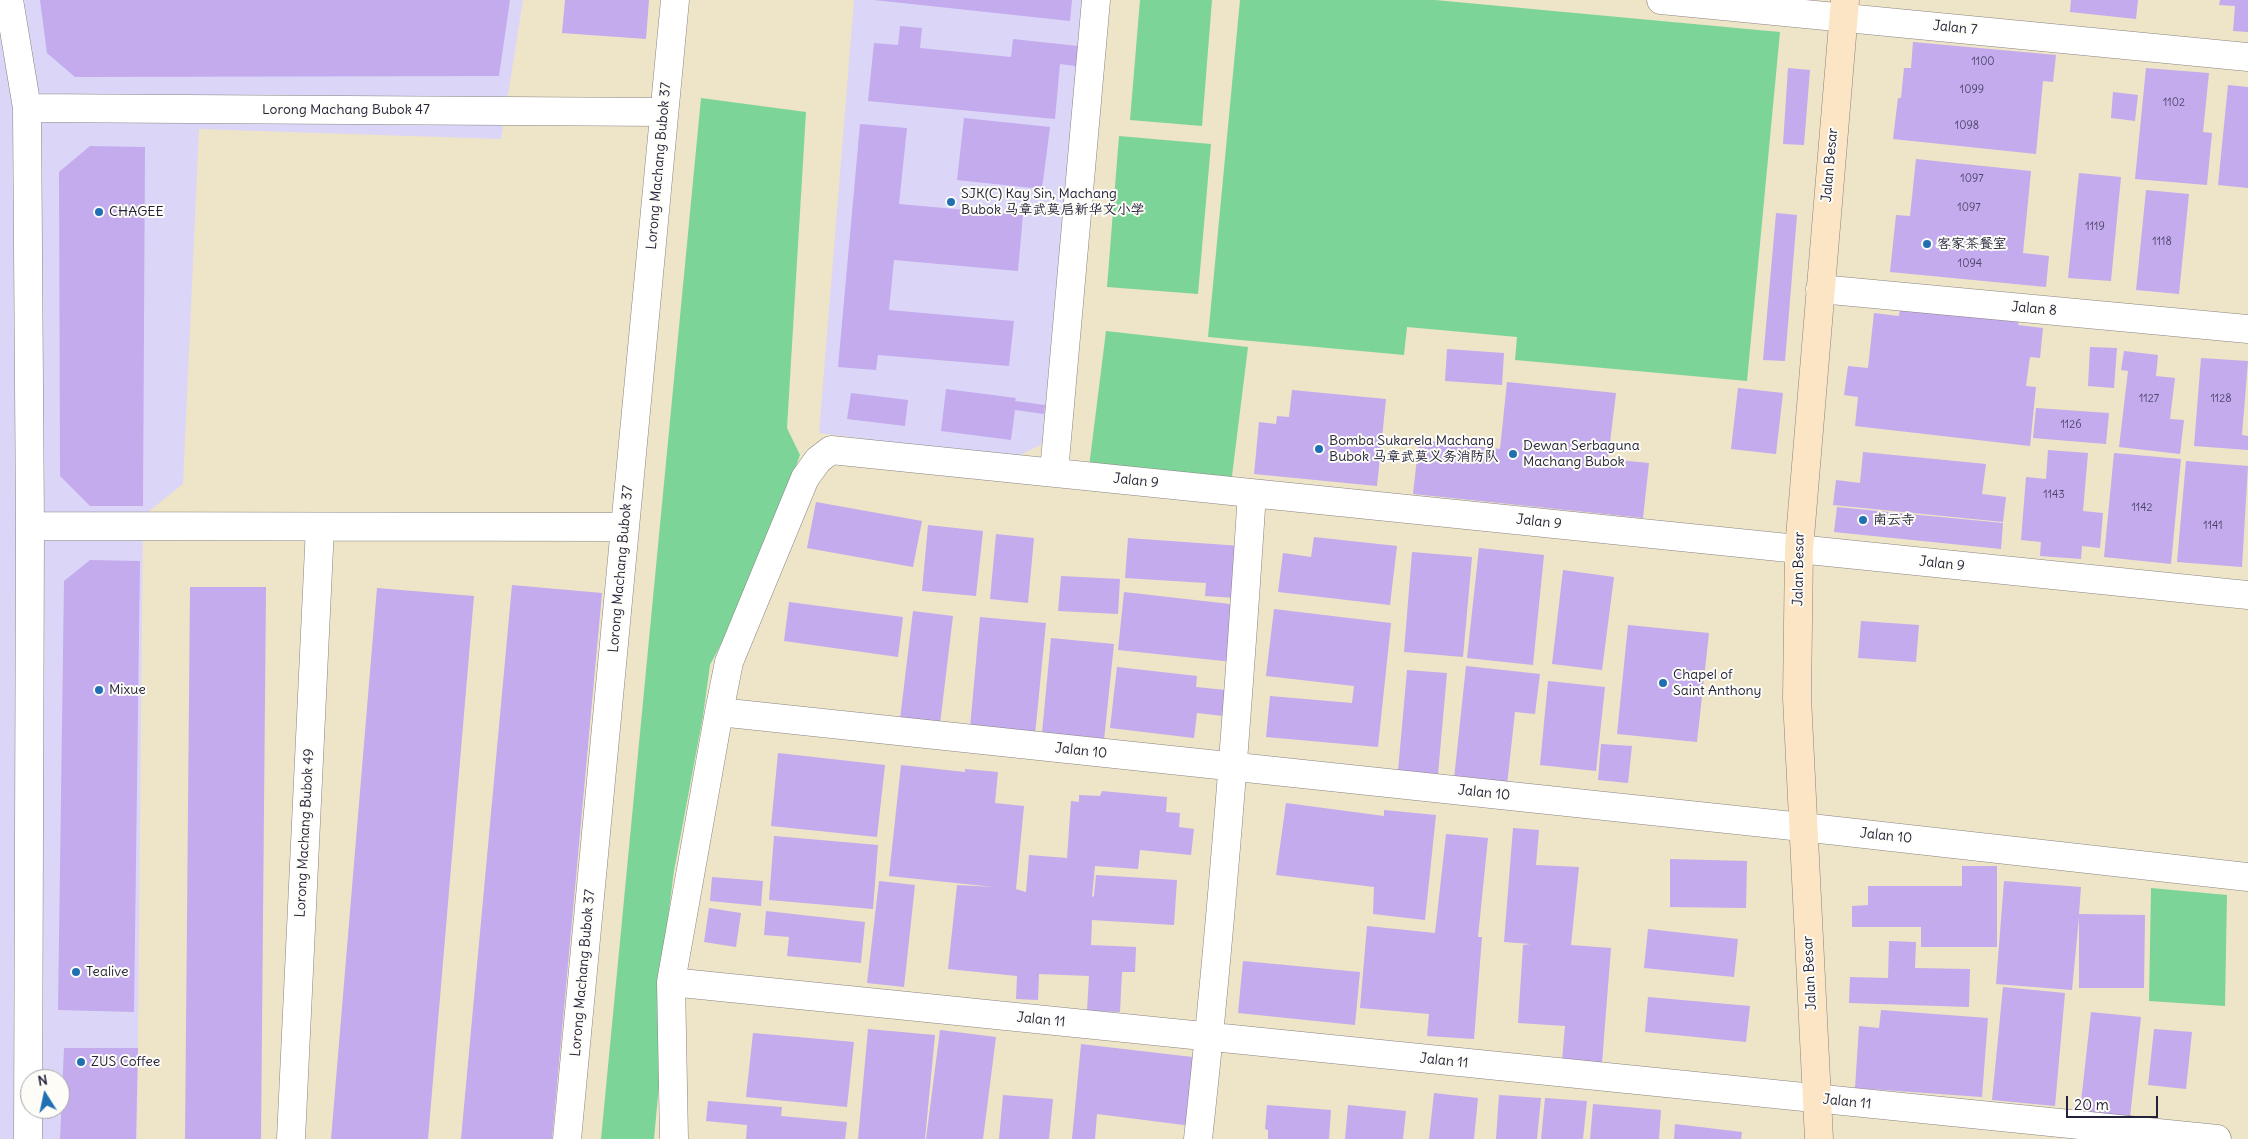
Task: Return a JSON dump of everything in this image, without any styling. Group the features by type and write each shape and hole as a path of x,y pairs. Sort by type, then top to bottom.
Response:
{"main road":[{"name":"Jalan Besar","path":"1819,1139 1797,698 1799,549 1844,9"}],"street":[{"path":"9,0 27,108 30,526 28,1139"},
{"name":"Lorong Machang Bubok 37","path":"567,1139 674,0"},
{"path":"1054,472 1096,0"},
{"name":"Jalan 7","path":"1661,0 1844,9 2248,57"},
{"name":"Lorong Machang Bubok 47","path":"27,108 664,112"},
{"name":"Jalan 8","path":"1820,289 2248,329"},
{"name":"Jalan 9","path":"719,712 729,662 805,478 818,460 830,450 2248,595"},
{"path":"1198,1139 1210,1037 1234,767 1252,493"},
{"path":"30,526 624,528"},
{"name":"Lorong Machang Bubok 49","path":"291,1139 320,527"},
{"path":"674,1139 671,982 719,712"},
{"name":"Jalan 10","path":"719,712 1802,827 2248,877"},
{"name":"Jalan 11","path":"671,982 2217,1139"}],"shaded area":[{"path":"0,0 523,0 501,139 199,129 183,484 143,516 137,1139 0,1139"},
{"name":"SJK(C) Kay Sin, Machang Bubok 马章武莫启新华文小学","path":"854,0 1083,0 1042,444 1015,458 819,433"}],"green space":[{"path":"1140,0 1212,0 1202,126 1130,120"},
{"path":"1240,0 1435,0 1780,32 1747,381 1515,360 1517,337 1407,327 1404,355 1208,337"},
{"path":"701,98 806,112 787,428 800,455 754,581 710,665 703,716 674,871 658,996 659,1085 654,1139 601,1139"},
{"path":"1119,136 1211,144 1198,294 1107,287"},
{"path":"1106,331 1248,347 1231,484 1089,467"},
{"path":"2151,888 2227,895 2225,1006 2149,1001"}],"building":[{"path":"40,0 510,0 499,76 75,77 47,53"},
{"path":"565,0 649,0 646,39 562,33"},
{"path":"874,0 1072,0 1070,21"},
{"path":"2071,0 2138,0 2136,19 2070,12"},
{"path":"2220,0 2248,0 2248,32 2233,31 2235,6 2219,5"},
{"path":"900,26 922,28 920,48 1011,57 1013,39 1078,46 1076,66 1060,64 1055,119 868,101 874,43 898,45"},
{"path":"1913,42 2056,55 2053,82 2043,81 2036,154 1893,139 1898,98 1901,98 1904,68 1911,68"},
{"path":"1788,68 1810,70 1804,145 1783,144"},
{"path":"2146,68 2209,73 2203,132 2212,133 2207,185 2135,179"},
{"path":"2228,85 2248,87 2248,188 2218,185"},
{"path":"2113,92 2138,95 2135,121 2111,118"},
{"path":"964,118 1050,127 1042,189 957,180"},
{"path":"860,124 907,128 899,204 1023,215 1018,271 894,260 889,310 1014,321 1009,366 878,355 876,370 838,367"},
{"path":"90,146 145,147 143,506 90,506 60,476 59,172"},
{"path":"1916,159 2031,171 2023,253 2049,256 2046,287 1890,272 1896,215 1910,216"},
{"path":"2079,173 2121,177 2111,281 2068,278"},
{"path":"2146,190 2189,194 2179,294 2136,290"},
{"path":"1776,213 1797,215 1785,361 1763,360"},
{"path":"1900,309 2019,322 2018,325 2043,328 2040,358 2030,357 2026,386 2036,387 2030,446 1855,426 1858,397 1844,395 1848,366 1868,368 1874,313 1899,316"},
{"path":"2090,347 2117,348 2114,388 2088,386"},
{"path":"1447,349 1504,353 1502,385 1445,381"},
{"path":"2124,351 2158,355 2156,376 2175,378 2170,419 2184,420 2180,454 2119,447 2128,371 2121,370"},
{"path":"2201,358 2248,361 2242,435 2248,436 2248,450 2194,446"},
{"name":"Dewan Serbaguna Machang Bubok","path":"1507,382 1616,393 1608,459 1649,463 1643,518 1413,494 1419,440 1500,449"},
{"path":"1738,388 1783,393 1776,454 1731,449"},
{"path":"946,389 1016,398 1015,401 1045,405 1044,414 1015,410 1011,440 941,431"},
{"name":"Bomba Sukarela Machang Bubok 马章武莫义务消防队","path":"1292,390 1386,399 1377,486 1254,474 1259,422 1276,424 1277,416 1289,417"},
{"path":"851,393 908,400 905,426 847,419"},
{"path":"2036,408 2109,413 2106,444 2033,438"},
{"path":"2048,450 2088,453 2083,511 2103,513 2100,548 2082,546 2081,559 2040,556 2041,542 2021,540 2026,477 2046,479"},
{"path":"1863,452 1986,464 1982,494 2006,497 2003,522 1833,505 1836,480 1860,483"},
{"path":"2114,453 2181,459 2171,564 2104,557"},
{"path":"2186,461 2248,466 2242,567 2177,562"},
{"path":"816,502 922,521 913,567 807,548"},
{"path":"1837,507 2003,523 2001,549 1834,532"},
{"path":"928,525 983,531 976,596 922,591"},
{"path":"996,534 1034,538 1028,603 990,599"},
{"path":"1314,537 1397,546 1390,605 1278,592 1283,553 1311,557"},
{"path":"1128,538 1241,546 1237,598 1205,596 1206,583 1125,578"},
{"path":"1479,548 1544,555 1533,665 1467,658"},
{"path":"1412,552 1472,557 1463,657 1404,652"},
{"path":"90,560 140,561 134,1012 58,1010 64,581"},
{"path":"1563,570 1614,577 1602,670 1552,664"},
{"path":"1061,576 1120,579 1118,614 1058,611"},
{"path":"512,585 602,593 552,1139 461,1139"},
{"path":"190,587 266,587 261,1139 185,1139"},
{"path":"377,588 474,596 428,1139 331,1139"},
{"path":"1124,592 1239,605 1233,662 1118,650"},
{"path":"789,602 903,617 898,657 784,641"},
{"path":"1274,609 1391,623 1378,747 1266,737 1270,696 1352,703 1354,686 1266,676"},
{"path":"913,611 953,616 940,724 900,719"},
{"path":"980,617 1046,623 1035,735 970,728"},
{"path":"1861,621 1919,625 1916,662 1858,658"},
{"name":"Chapel of Saint Anthony","path":"1628,625 1709,633 1697,742 1617,734"},
{"path":"1051,638 1114,644 1104,740 1042,733"},
{"path":"1466,666 1540,674 1535,714 1515,712 1507,785 1454,779"},
{"path":"1117,667 1197,676 1196,687 1226,690 1223,716 1197,713 1194,738 1110,728"},
{"path":"1407,670 1447,673 1438,774 1398,771"},
{"path":"1548,681 1605,687 1596,771 1540,765"},
{"path":"1601,744 1632,746 1628,783 1598,780"},
{"path":"778,753 885,765 877,837 771,826"},
{"path":"901,765 965,772 965,769 998,772 995,803 1024,806 1016,889 1026,892 1029,855 1067,858 1071,801 1079,802 1079,795 1100,796 1102,791 1167,797 1166,812 1180,813 1179,827 1194,829 1191,855 1140,850 1138,869 1095,866 1092,897 1094,896 1096,875 1177,880 1174,925 1092,920 1091,945 1136,947 1135,972 1122,972 1120,1012 1087,1011 1089,976 1039,974 1038,1000 1016,999 1017,976 948,969 957,885 994,887 889,876"},
{"path":"1286,803 1384,816 1384,810 1436,815 1425,920 1373,914 1374,887 1276,875"},
{"path":"1513,828 1539,830 1536,865 1579,867 1571,945 1611,948 1602,1063 1562,1061 1565,1026 1518,1023 1523,945 1531,944 1504,942"},
{"path":"1446,834 1488,838 1478,937 1482,937 1474,1039 1427,1036 1429,1014 1360,1008 1367,926 1435,933"},
{"path":"774,836 878,845 873,909 769,900"},
{"path":"1670,859 1747,861 1746,908 1670,907"},
{"path":"1962,866 1997,866 1997,947 1921,947 1921,927 1852,927 1852,906 1868,905 1868,886 1962,886"},
{"path":"712,877 763,881 761,906 710,901"},
{"path":"879,881 915,885 904,987 867,983"},
{"path":"2004,881 2081,887 2079,914 2145,915 2144,988 2079,988 2079,917 2072,990 1996,984"},
{"path":"709,908 741,913 736,947 704,942"},
{"path":"766,911 865,922 861,963 787,956 789,937 764,935"},
{"path":"1648,929 1738,939 1734,977 1644,968"},
{"path":"1889,941 1916,942 1915,968 1970,969 1969,1007 1849,1003 1850,977 1888,978"},
{"path":"1243,961 1360,972 1355,1025 1238,1013"},
{"path":"2003,987 2065,993 2055,1106 1992,1100"},
{"path":"1648,997 1750,1006 1746,1042 1645,1032"},
{"path":"1881,1010 1988,1018 1982,1097 1855,1088 1859,1026 1879,1028"},
{"path":"2091,1012 2141,1017 2130,1117 2080,1111"},
{"path":"868,1029 935,1035 925,1139 858,1139"},
{"path":"2154,1029 2192,1032 2186,1089 2148,1085"},
{"path":"940,1030 996,1037 983,1139 926,1139"},
{"path":"753,1033 854,1042 847,1107 746,1097"},
{"path":"1081,1044 1201,1058 1192,1126 1097,1114 1095,1139 1072,1139"},
{"path":"64,1048 138,1048 136,1139 60,1139 61,1119 70,1119 70,1069 63,1069"},
{"path":"1434,1093 1478,1098 1474,1139 1429,1139"},
{"path":"1003,1095 1053,1099 1049,1139 999,1139"},
{"path":"1499,1095 1541,1098 1537,1139 1496,1139"},
{"path":"1545,1098 1587,1101 1583,1139 1541,1139"},
{"path":"708,1101 782,1107 781,1116 847,1122 845,1139 746,1139 747,1125 706,1121"},
{"path":"1593,1104 1661,1110 1659,1139 1590,1139"},
{"path":"1267,1105 1331,1110 1329,1139 1268,1139 1268,1130 1265,1129"},
{"path":"1348,1105 1406,1111 1403,1139 1345,1139"},
{"path":"1675,1124 1742,1132 1741,1139 1674,1139"}],"place":[{"name":"SJK(C) Kay Sin, Machang Bubok 马章武莫启新华文小学","path":"951,202"},
{"name":"CHAGEE","path":"99,212"},
{"name":"客家茶餐室","path":"1927,244"},
{"name":"Bomba Sukarela Machang Bubok 马章武莫义务消防队","path":"1319,449"},
{"name":"Dewan Serbaguna Machang Bubok","path":"1513,454"},
{"name":"南云寺","path":"1863,520"},
{"name":"Chapel of Saint Anthony","path":"1663,683"},
{"name":"Mixue","path":"99,690"},
{"name":"Tealive","path":"76,972"},
{"name":"ZUS Coffee","path":"81,1062"}]}
